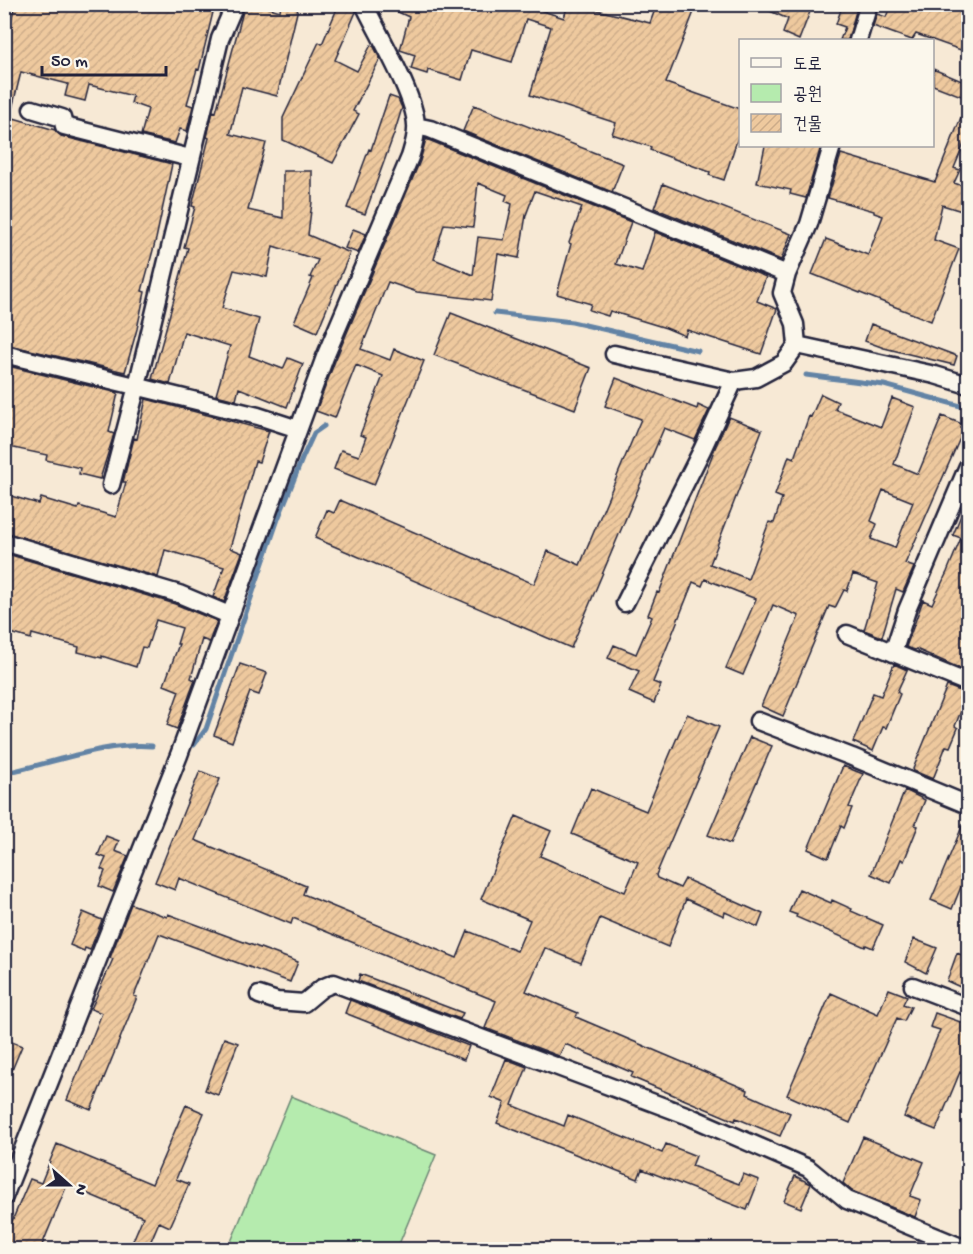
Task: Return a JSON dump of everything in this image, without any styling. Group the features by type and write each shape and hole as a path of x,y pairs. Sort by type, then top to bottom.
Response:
{"street":[{"path":"111,485 220,39 235,4"},
{"path":"4,1197 179,755 325,357 410,158 416,126 408,95 364,4"},
{"path":"858,39 869,4"},
{"path":"32,109 62,118 64,126 190,158"},
{"path":"416,126 430,129 786,274"},
{"path":"614,354 734,381 756,378 784,363 797,345 795,324 782,293 786,274 809,225 832,147"},
{"path":"797,345 935,375 969,385"},
{"path":"4,354 258,416 298,429"},
{"path":"625,603 734,381"},
{"path":"893,653 907,610 969,466"},
{"path":"4,542 160,588 229,615"},
{"path":"847,634 969,683"},
{"path":"758,721 969,805"},
{"path":"259,995 278,1001 304,1003 322,988 334,983 686,1115 808,1168 847,1200 968,1250"},
{"path":"913,986 969,1007"}],"green space":[{"path":"291,1096 436,1155 397,1249 228,1249"}],"building":[{"path":"15,4 215,4 199,70 197,69 187,104 193,106 187,131 180,129 175,143 141,135 148,109 131,103 133,96 89,85 85,101 65,96 68,84 21,72 10,117 55,130 61,136 172,164 142,291 145,292 137,329 125,372 4,344 4,50"},
{"path":"245,4 256,4 280,11 281,4 299,4 277,96 242,87 230,134 266,143 248,210 283,218 283,171 312,171 312,202 308,235 350,253 317,332 294,322 313,278 310,277 318,260 273,246 267,277 234,270 222,308 259,319 249,356 283,369 288,358 303,364 287,407 239,388 236,400 216,395 230,346 184,332 170,384 152,379 188,248 184,247 195,207 192,206 209,138 207,137 213,111 216,112"},
{"path":"339,4 354,4 356,12 335,60 357,71 371,45 380,59 353,111 359,114 333,163 283,140 283,118 319,42 322,44"},
{"path":"380,4 539,4 537,9 564,18 568,4 586,4 585,7 650,23 657,4 697,4 666,83 739,109 739,134 724,180 709,175 710,172 650,150 651,147 612,134 616,123 530,95 551,27 526,19 512,62 471,50 462,80 428,70 427,74 411,69 415,55 400,50 409,17"},
{"path":"754,4 813,4 799,39 783,33 788,19"},
{"path":"843,4 858,4 848,39 840,39 845,27 836,24"},
{"path":"891,4 950,4 969,11 969,53 934,39 916,34 913,39 909,39 873,26 877,14 886,17"},
{"path":"934,69 969,84 969,99 934,85"},
{"path":"389,96 398,99 402,108 365,214 347,208 369,149 371,150"},
{"path":"968,100 969,132 954,168 960,170 954,183 969,188 969,190 962,211 942,205 934,240 959,249 931,321 812,274 826,239 868,255 883,216 874,211 828,198 841,154 935,182"},
{"path":"474,105 623,164 612,192 463,131"},
{"path":"426,139 631,222 616,264 642,272 655,232 766,277 757,301 777,309 761,354 687,330 685,336 610,311 608,316 589,310 591,304 557,294 571,244 569,243 582,207 535,191 526,215 519,258 498,254 491,301 417,292 388,282 361,349 390,360 394,349 424,361 374,485 334,469 341,450 359,456 366,437 360,435 383,376 356,365 335,418 316,411 420,161","holes":["478,183 507,195 505,201 512,204 504,240 478,237 473,275 434,259 444,224 473,227"]},
{"path":"765,147 821,147 806,198 790,194 791,190 757,183"},
{"path":"663,184 791,234 781,260 654,208"},
{"path":"353,229 366,234 358,253 345,248"},
{"path":"451,313 591,368 575,409 434,355"},
{"path":"871,324 957,356 954,365 884,348 865,341"},
{"path":"4,365 118,393 109,432 114,434 100,479 79,474 80,468 46,460 47,455 4,446"},
{"path":"616,378 697,409 698,405 709,410 695,440 664,428 571,648 315,538 327,510 334,513 340,500 534,584 548,551 580,565 641,419 605,406"},
{"path":"821,394 838,402 835,409 881,427 892,398 915,407 894,464 918,474 942,416 962,424 960,428 964,429 905,564 914,567 903,592 896,589 882,637 864,630 878,583 853,574 847,591 844,590 835,608 829,606 783,716 761,706 799,616 773,605 743,675 726,668 756,599 705,579 702,586 693,582 653,682 661,685 654,703 629,692 639,671 608,658 614,645 636,654 652,617 648,615 657,592 659,593 729,417 762,430 710,564 748,579 769,522 774,523 782,498 775,495 789,456 794,458 809,416 811,417","holes":["883,490 913,502 895,548 871,539 877,524 871,521"]},
{"path":"146,399 269,431 259,462 255,461 230,548 242,553 224,602 213,597 224,567 165,550 158,577 4,532 4,494 39,504 41,498 116,517 126,482 123,482 134,438 137,439"},
{"path":"968,498 968,672 916,649 906,647 923,600 932,604 947,572 961,538 953,535"},
{"path":"4,553 175,604 217,621 209,642 202,639 191,678 195,680 177,729 167,725 179,691 164,685 179,644 177,644 182,628 156,620 147,648 142,647 136,667 102,656 102,658 78,652 79,647 32,634 31,639 4,631"},
{"path":"240,664 267,673 259,695 250,692 232,742 214,735"},
{"path":"894,664 907,670 897,692 900,694 886,728 883,727 873,751 853,742 873,693 881,696"},
{"path":"947,686 968,694 955,726 958,728 950,747 946,746 933,779 913,769"},
{"path":"687,714 719,727 656,875 657,878 680,888 685,879 763,914 758,927 725,912 724,916 686,899 668,947 600,918 581,963 545,948 526,991 578,1013 576,1017 748,1090 747,1094 790,1113 780,1136 736,1118 735,1121 631,1077 633,1073 565,1044 559,1056 485,1028 496,1001 293,918 291,924 179,878 175,890 155,882 200,771 220,779 195,840 306,886 303,894 457,958 468,931 517,951 530,920 481,899 516,816 551,831 540,856 625,892 638,862 572,834 591,788 646,811"},
{"path":"750,737 772,746 730,844 708,835"},
{"path":"843,766 863,774 849,807 852,808 844,828 841,826 828,858 808,849"},
{"path":"905,790 925,800 915,825 918,826 904,861 901,859 891,883 871,874"},
{"path":"967,815 969,815 969,879 965,877 952,909 931,900"},
{"path":"106,836 119,841 115,851 128,856 113,892 99,886 105,871 101,869 106,858 98,855"},
{"path":"799,889 831,903 832,900 883,925 873,948 866,945 865,947 789,912"},
{"path":"131,904 167,917 168,914 298,962 290,982 159,934 134,996 137,997 91,1110 67,1100 102,1013 91,1009 113,959 110,958"},
{"path":"83,912 102,920 90,950 85,948 84,951 70,945"},
{"path":"914,939 937,948 926,973 905,962"},
{"path":"957,953 969,958 969,991 947,981"},
{"path":"360,974 463,1013 460,1019 358,981"},
{"path":"889,989 907,996 903,1004 911,1007 904,1021 897,1018 850,1123 787,1095 831,993 878,1014"},
{"path":"350,1000 469,1046 464,1060 345,1013"},
{"path":"935,1013 969,1025 969,1076 960,1072 936,1130 904,1117 940,1030 930,1027"},
{"path":"224,1038 238,1043 218,1095 205,1090"},
{"path":"9,1041 22,1046 5,1087 4,1051"},
{"path":"506,1059 527,1067 512,1105 564,1126 568,1115 662,1153 666,1144 696,1156 692,1166 739,1184 743,1174 759,1180 747,1210 642,1169 638,1179 497,1123 505,1103 491,1097"},
{"path":"186,1105 204,1113 176,1179 189,1184 170,1227 159,1222 147,1250 129,1250 143,1217 67,1185 40,1250 4,1250 4,1240 30,1179 41,1183 57,1144 152,1184"},
{"path":"863,1137 924,1162 910,1196 921,1200 915,1217 852,1191 843,1183"},
{"path":"795,1176 811,1184 801,1208 784,1201"}],"waterway":[{"path":"495,313 572,322 698,351"},
{"path":"806,375 884,385 968,408"},
{"path":"194,745 206,729 278,519 302,459 314,433 324,426"},
{"path":"4,773 96,750 152,746"}]}
